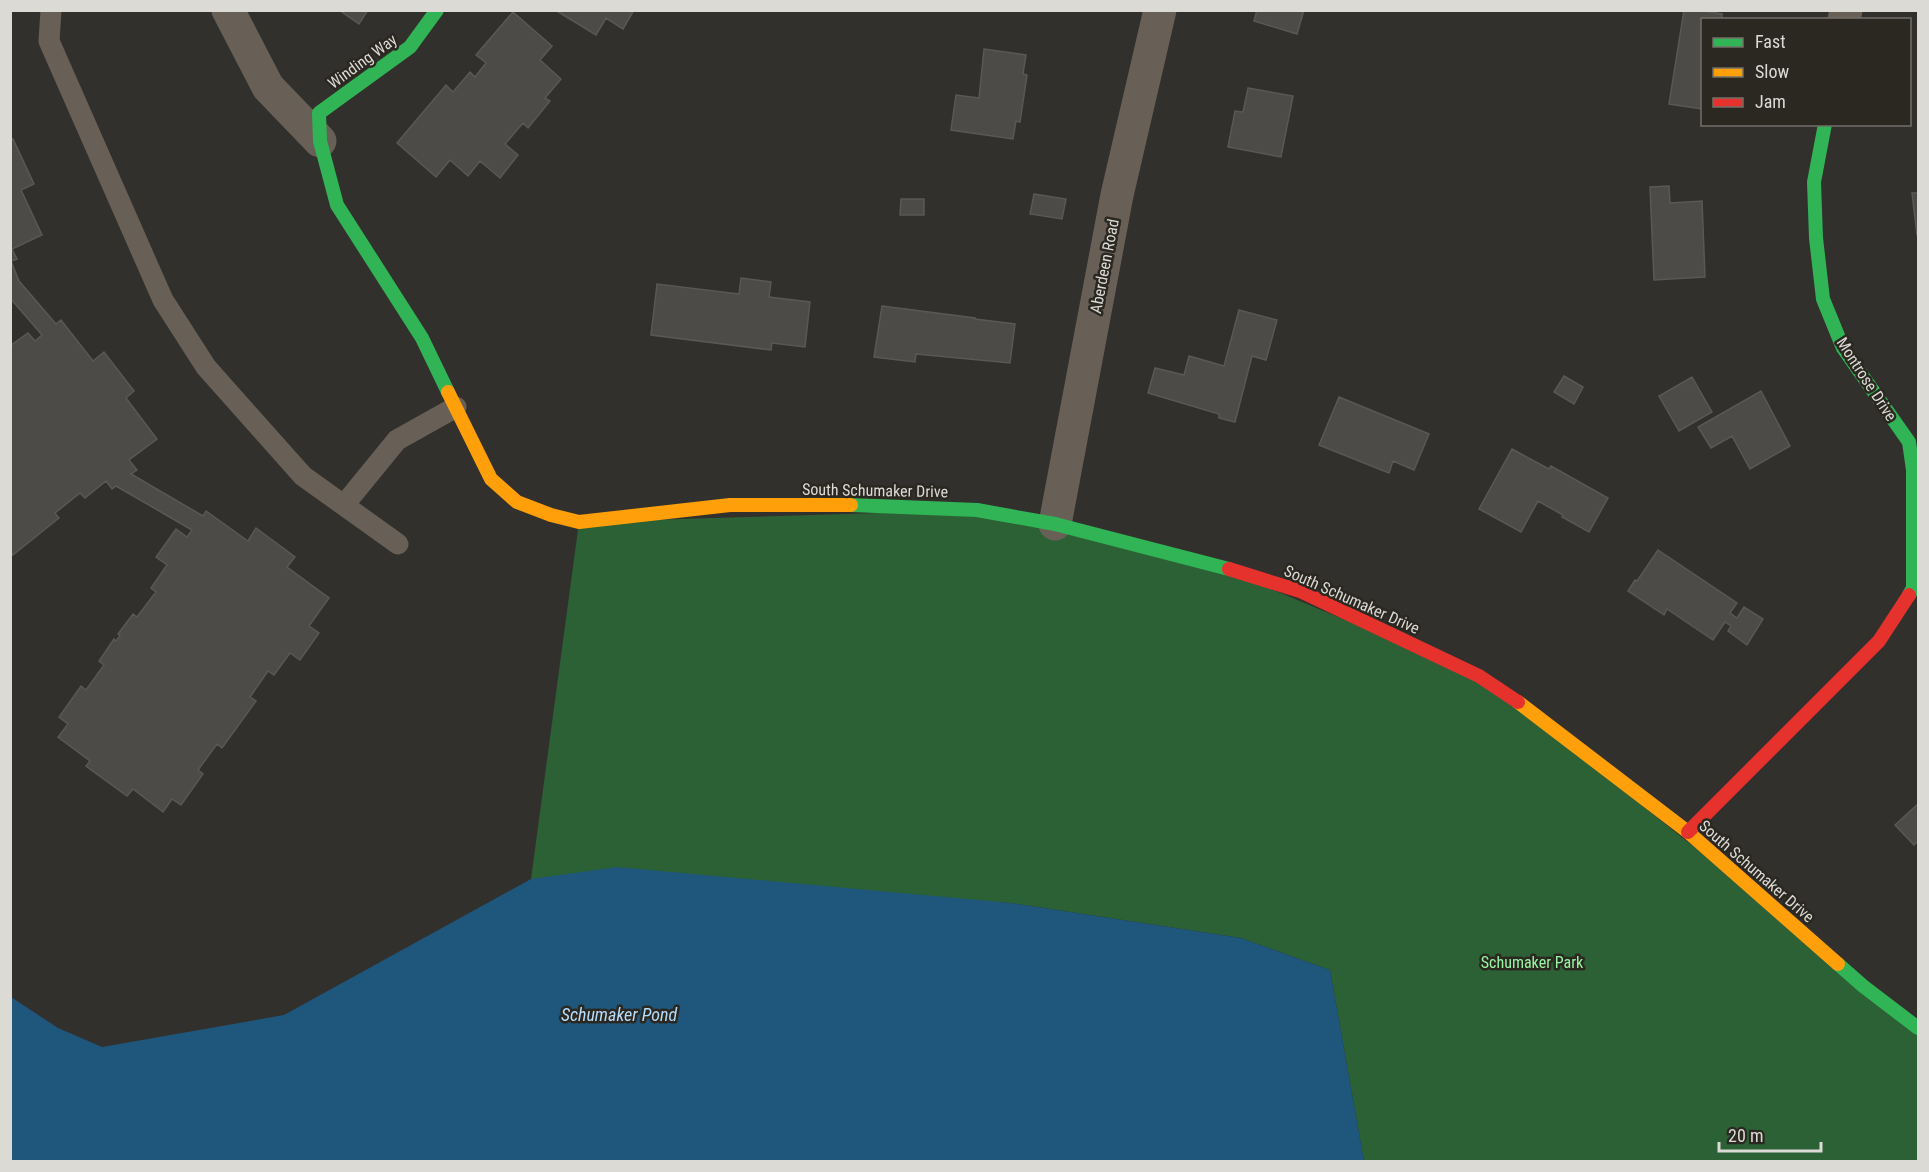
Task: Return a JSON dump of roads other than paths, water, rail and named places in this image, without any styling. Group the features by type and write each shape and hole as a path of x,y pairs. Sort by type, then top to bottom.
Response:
{"street":[{"path":"228,10 268,87 320,141 337,205 422,338 456,407"},
{"name":"Winding Way","path":"320,141 319,113 410,47 437,10"},
{"name":"Aberdeen Road","path":"1055,524 1117,195 1160,10"},
{"name":"Montrose Drive","path":"1688,832 1879,640 1916,586 1914,446 1843,348 1823,299 1816,238 1814,182 1825,126"},
{"name":"South Schumaker Drive","path":"456,407 491,479 516,502 550,515 579,522 730,505 820,504 977,510 1055,524 1207,562 1300,591 1479,676 1534,713 1688,832 1863,986 1918,1028"}],"lane":[{"path":"51,10 49,41 163,300 206,368 303,476 398,544"},
{"path":"344,505 397,440 456,407"}],"water":[{"name":"Schumaker Pond","path":"617,867 1011,903 1241,938 1330,970 1364,1161 11,1161 11,997 58,1028 102,1047 284,1015 531,879"}],"park label":[{"name":"Schumaker Park","path":"1532,962"}]}
